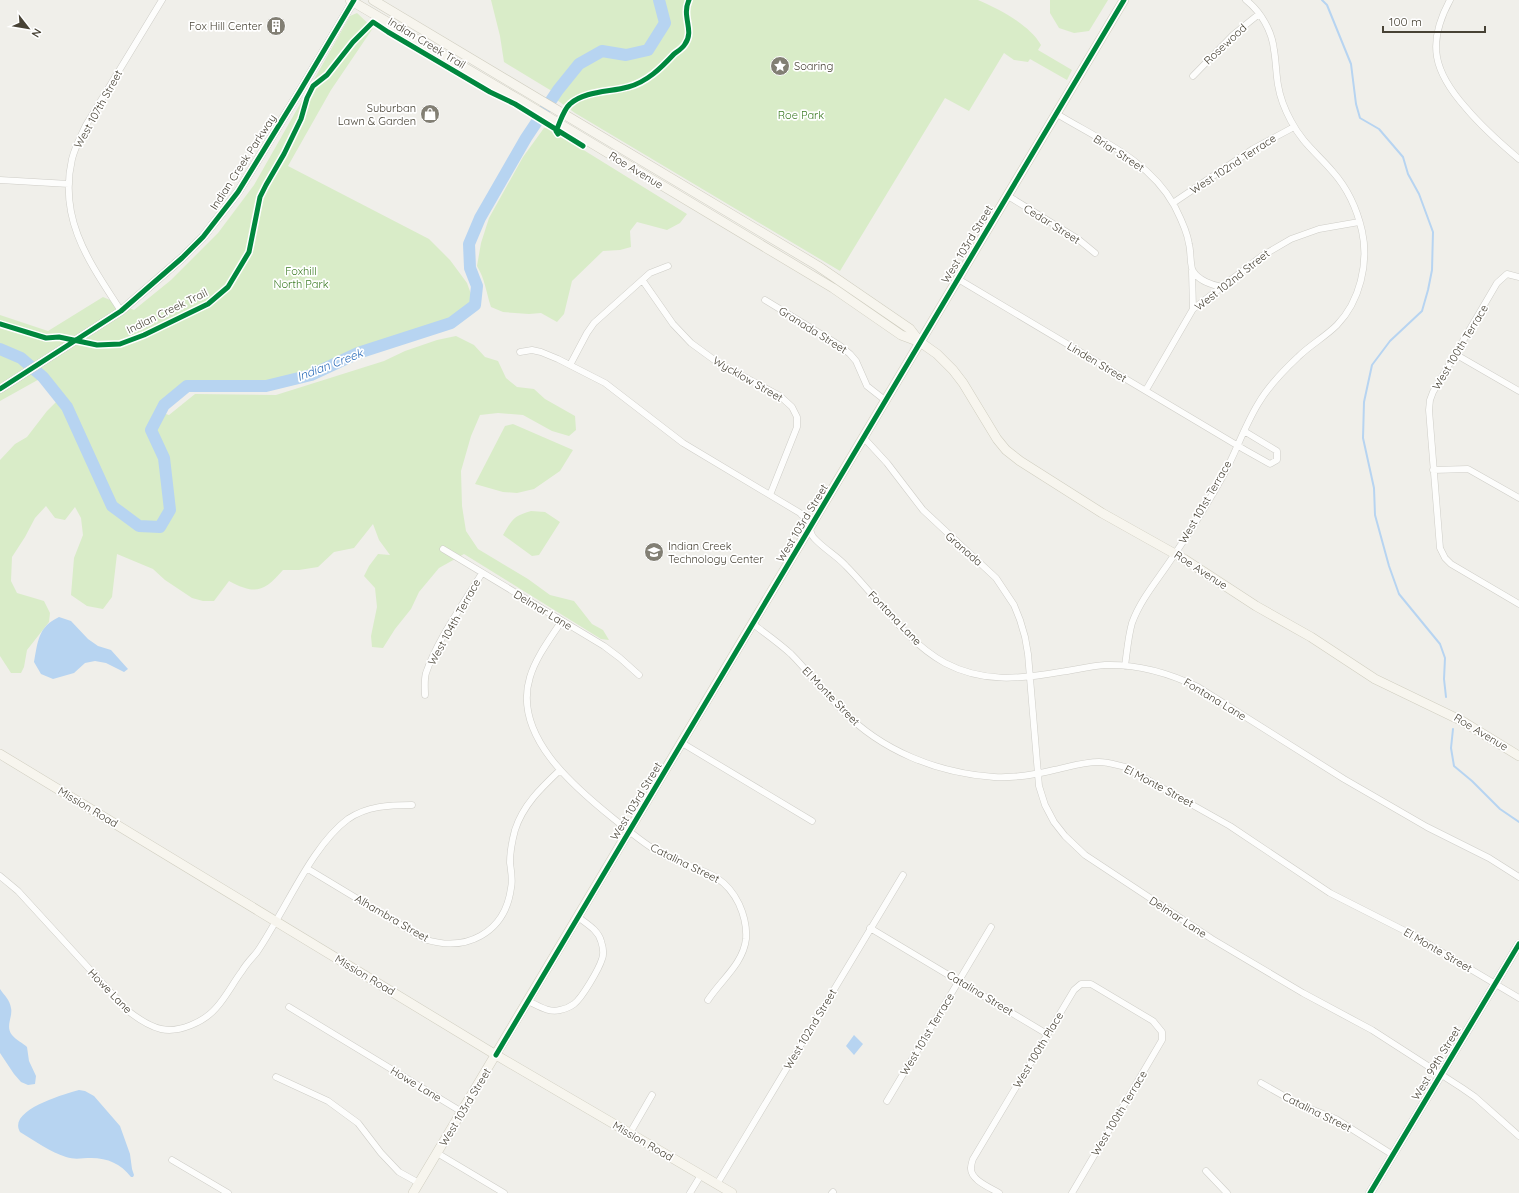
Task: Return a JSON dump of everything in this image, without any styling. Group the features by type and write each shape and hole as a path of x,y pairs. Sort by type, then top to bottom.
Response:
{"main road":[{"name":"Roe Avenue","path":"373,0 524,89 832,275 910,329 920,342"},
{"name":"West 103rd Street","path":"413,1193 1124,0"},
{"name":"Roe Avenue","path":"352,1 833,288 901,335 920,342 937,354 953,370 963,383 997,439 1006,450 1020,461 1071,494 1175,554 1256,606 1311,637 1375,679 1462,721 1519,756"},
{"path":"688,202 697,193"},
{"name":"Mission Road","path":"0,754 496,1055 732,1193"}],"street":[{"name":"West 107th Street","path":"121,311 78,240 69,204 69,184 73,156 86,125 162,0"},
{"name":"West 101st Terrace","path":"1125,666 1129,636 1136,613 1175,554 1224,474 1258,405 1270,386 1298,357 1338,323 1354,300 1363,269 1363,239 1352,201 1333,172 1305,144 1287,114 1278,85 1272,39 1259,14 1246,0"},
{"path":"1450,0 1442,14 1437,36 1436,54 1442,74 1448,86 1487,131 1519,159"},
{"name":"Indian Creek Parkway","path":"0,389 121,311 182,258 203,237 226,210 238,192 300,91 352,1"},
{"name":"Rosewood","path":"1193,76 1233,35 1259,14"},
{"name":"Briar Street","path":"1057,114 1134,160 1149,172 1167,194 1186,230 1192,271 1193,309"},
{"name":"West 102nd Terrace","path":"1173,203 1247,152 1294,127"},
{"path":"0,180 69,184"},
{"name":"Cedar Street","path":"1008,196 1078,239 1095,253"},
{"name":"West 102nd Street","path":"1146,390 1193,309 1262,256 1291,239 1320,229 1359,222"},
{"path":"570,365 584,337 594,323 650,274 668,266"},
{"path":"1192,271 1199,278 1215,286 1222,287"},
{"name":"West 100th Terrace","path":"1519,277 1507,274 1497,283 1433,392 1428,410 1440,546 1451,564 1519,604"},
{"name":"Linden Street","path":"958,279 1237,445"},
{"name":"Wycklow Street","path":"643,281 673,324 691,343 717,362 780,396 792,407 797,417 797,427 770,495"},
{"name":"Granada Street","path":"765,300 850,354 856,361 867,386 886,401"},
{"path":"520,352 532,350 540,352 605,383 683,443 800,513 807,520 810,528"},
{"path":"1455,354 1519,392"},
{"path":"1237,445 1270,464 1277,460 1277,451 1244,431"},
{"name":"Granada","path":"864,438 887,463 923,510 986,568 1006,591 1018,615 1025,637 1029,677"},
{"path":"1433,470 1468,468 1519,498"},
{"name":"Fontana Lane","path":"810,528 813,537 845,565 901,627 929,653 945,663 962,670 999,678 1029,677 1098,666 1125,666 1163,672 1198,687 1344,779 1427,827 1489,858 1519,877"},
{"name":"Delmar Lane","path":"443,549 604,646 639,675"},
{"name":"West 104th Terrace","path":"425,695 426,673 450,625 482,573"},
{"name":"Catalina Street","path":"562,622 540,655 530,677 527,700 529,713 537,736 560,770 578,790 629,831 661,853 678,862 715,875 732,892 742,910 746,928 746,939 743,952 734,967 719,984 708,1000"},
{"name":"El Monte Street","path":"753,624 790,654 842,711 859,726 898,752 915,760 954,772 994,777 1012,777 1038,774 1099,762 1112,764 1134,771 1230,826 1330,894 1407,932 1519,998"},
{"name":"Delmar Lane","path":"1029,677 1041,793 1045,805 1054,822 1065,836 1085,855 1212,940 1303,993 1372,1030 1440,1074 1475,1097 1519,1136"},
{"path":"682,743 812,821"},
{"name":"Alhambra Street","path":"308,868 424,939 450,944 477,938 490,929 503,914 508,904 512,886 510,863 511,848 518,824 528,803 538,790 560,770"},
{"path":"276,921 318,852 331,834 349,818 362,811 375,807 412,805"},
{"name":"West 102nd Street","path":"717,1184 903,875"},
{"name":"Howe Lane","path":"0,876 18,891 127,1010 140,1020 162,1029 169,1030 187,1026 205,1018 215,1010 242,970 258,950 276,921"},
{"path":"528,1001 548,1010 559,1011 575,1004 581,997 599,966 603,949 601,940 597,933 578,917"},
{"name":"West 101st Terrace","path":"887,1101 991,927"},
{"name":"Catalina Street","path":"870,928 1047,1034"},
{"name":"West 99th Street","path":"1370,1193 1519,944"},
{"name":"West 100th Place","path":"999,1193 973,1176 970,1170 973,1159 1074,990 1081,984 1091,984 1153,1021 1162,1032"},
{"name":"Howe Lane","path":"289,1007 462,1112"},
{"name":"West 100th Terrace","path":"1072,1193 1158,1048 1162,1040 1162,1032"},
{"path":"276,1077 328,1101 358,1123 381,1153 399,1172 419,1184"},
{"name":"Catalina Street","path":"1261,1083 1298,1104 1336,1119 1393,1155"},
{"path":"630,1133 652,1095"},
{"path":"437,1153 504,1193"},
{"path":"172,1160 228,1193"},
{"path":"1206,1171 1227,1193"},
{"path":"690,1193 701,1175"}],"green space":[{"name":"Roe Park","path":"491,0 978,0 1022,24 1041,45 1038,50 1072,70 1067,80 1030,59 1028,62 1014,60 1004,53 969,111 945,98 840,271 575,113 557,100 560,96 504,62 500,36"},
{"path":"1050,0 1108,0 1089,31 1074,33 1059,28 1050,13"},
{"name":"Foxhill North Park","path":"357,13 373,28 331,90 288,166 429,239 450,260 467,283 475,305 451,323 358,353 311,375 266,386 188,386 164,405 160,412 169,415 195,394 276,395 384,361 405,351 437,340 456,336 474,345 485,357 498,361 506,378 517,387 534,389 545,399 575,416 576,430 569,436 552,431 523,415 498,413 480,415 471,436 461,471 462,506 466,531 478,549 528,579 550,595 574,601 592,624 603,630 609,640 601,639 464,554 439,568 419,592 411,609 395,629 383,648 372,647 371,636 377,607 375,588 364,576 378,554 390,555 379,540 373,524 354,548 334,552 318,567 299,570 283,570 270,583 259,589 246,588 229,581 214,601 203,601 192,598 165,580 153,569 117,554 112,597 103,609 87,606 71,595 74,558 83,535 81,518 75,507 65,520 55,518 46,506 35,518 12,557 11,581 17,593 44,601 50,613 49,622 27,650 24,667 21,673 11,673 0,656 0,460 15,444 27,437 47,411 60,398 43,377 0,401 0,315 48,331 103,297 134,310 171,280 218,233 254,185 350,16"},
{"path":"544,128 548,128 687,214 680,223 667,230 637,222 630,231 631,247 620,250 603,251 572,281 564,314 557,322 541,313 529,314 503,312 491,307 484,281 477,266 481,243 489,218 523,157"},
{"path":"513,424 573,450 560,471 534,489 517,493 503,492 475,484 505,426"},
{"path":"531,511 545,512 560,522 539,555 532,556 503,535 514,519"}],"water":[{"path":"59,617 71,621 88,639 98,646 111,650 128,669 124,672 106,663 95,661 85,663 74,673 53,679 41,674 34,662 38,641 47,625"},
{"path":"0,989 10,1005 10,1032 27,1047 29,1061 36,1076 35,1084 28,1085 21,1082 0,1053"},
{"path":"854,1035 863,1044 854,1055 846,1046"},
{"path":"79,1090 85,1091 94,1096 120,1126 130,1154 134,1175 133,1177 131,1177 118,1165 103,1159 78,1159 60,1155 20,1132 18,1124 29,1110 51,1099"}],"waterway":[{"name":"Indian Creek","path":"0,349 21,358 43,377 67,407 112,506 139,526 160,527 170,510 164,458 151,430 164,405 187,386 266,386 311,375 358,353 451,323 475,305 477,286 470,268 469,244 480,218 526,138 558,90 579,64 602,51 626,55 648,50 665,23 659,0"},
{"path":"1322,0 1327,5 1351,64 1356,104 1360,118 1379,129 1403,157 1408,174 1419,194 1433,232 1432,270 1422,311 1390,341 1372,365 1364,402 1363,438 1374,488 1375,515 1389,566 1399,594 1440,644 1445,658 1444,679 1446,697"},
{"path":"1453,729 1451,748 1454,766 1472,781 1500,809 1519,822"}],"cycle path":[{"path":"0,389 121,311 182,258 203,237 238,192 354,0"},
{"path":"558,134 556,131 570,104 590,94 628,87 641,82 659,69 683,47 689,34 686,12 689,0"},
{"path":"496,1055 1124,0"},
{"name":"Indian Creek Trail","path":"0,324 46,338 59,337 97,345 120,344 144,335 208,304 228,287 249,252 260,197 284,154 301,119 307,98 313,86 327,75 353,42 373,22 490,92 515,104 583,146"},
{"path":"1370,1193 1519,944"}],"place":[{"name":"Fox Hill Center","path":"276,26"},
{"name":"Soaring","path":"780,66"},
{"name":"Suburban Lawn & Garden","path":"430,114"},
{"name":"Indian Creek Technology Center","path":"654,552"}]}
